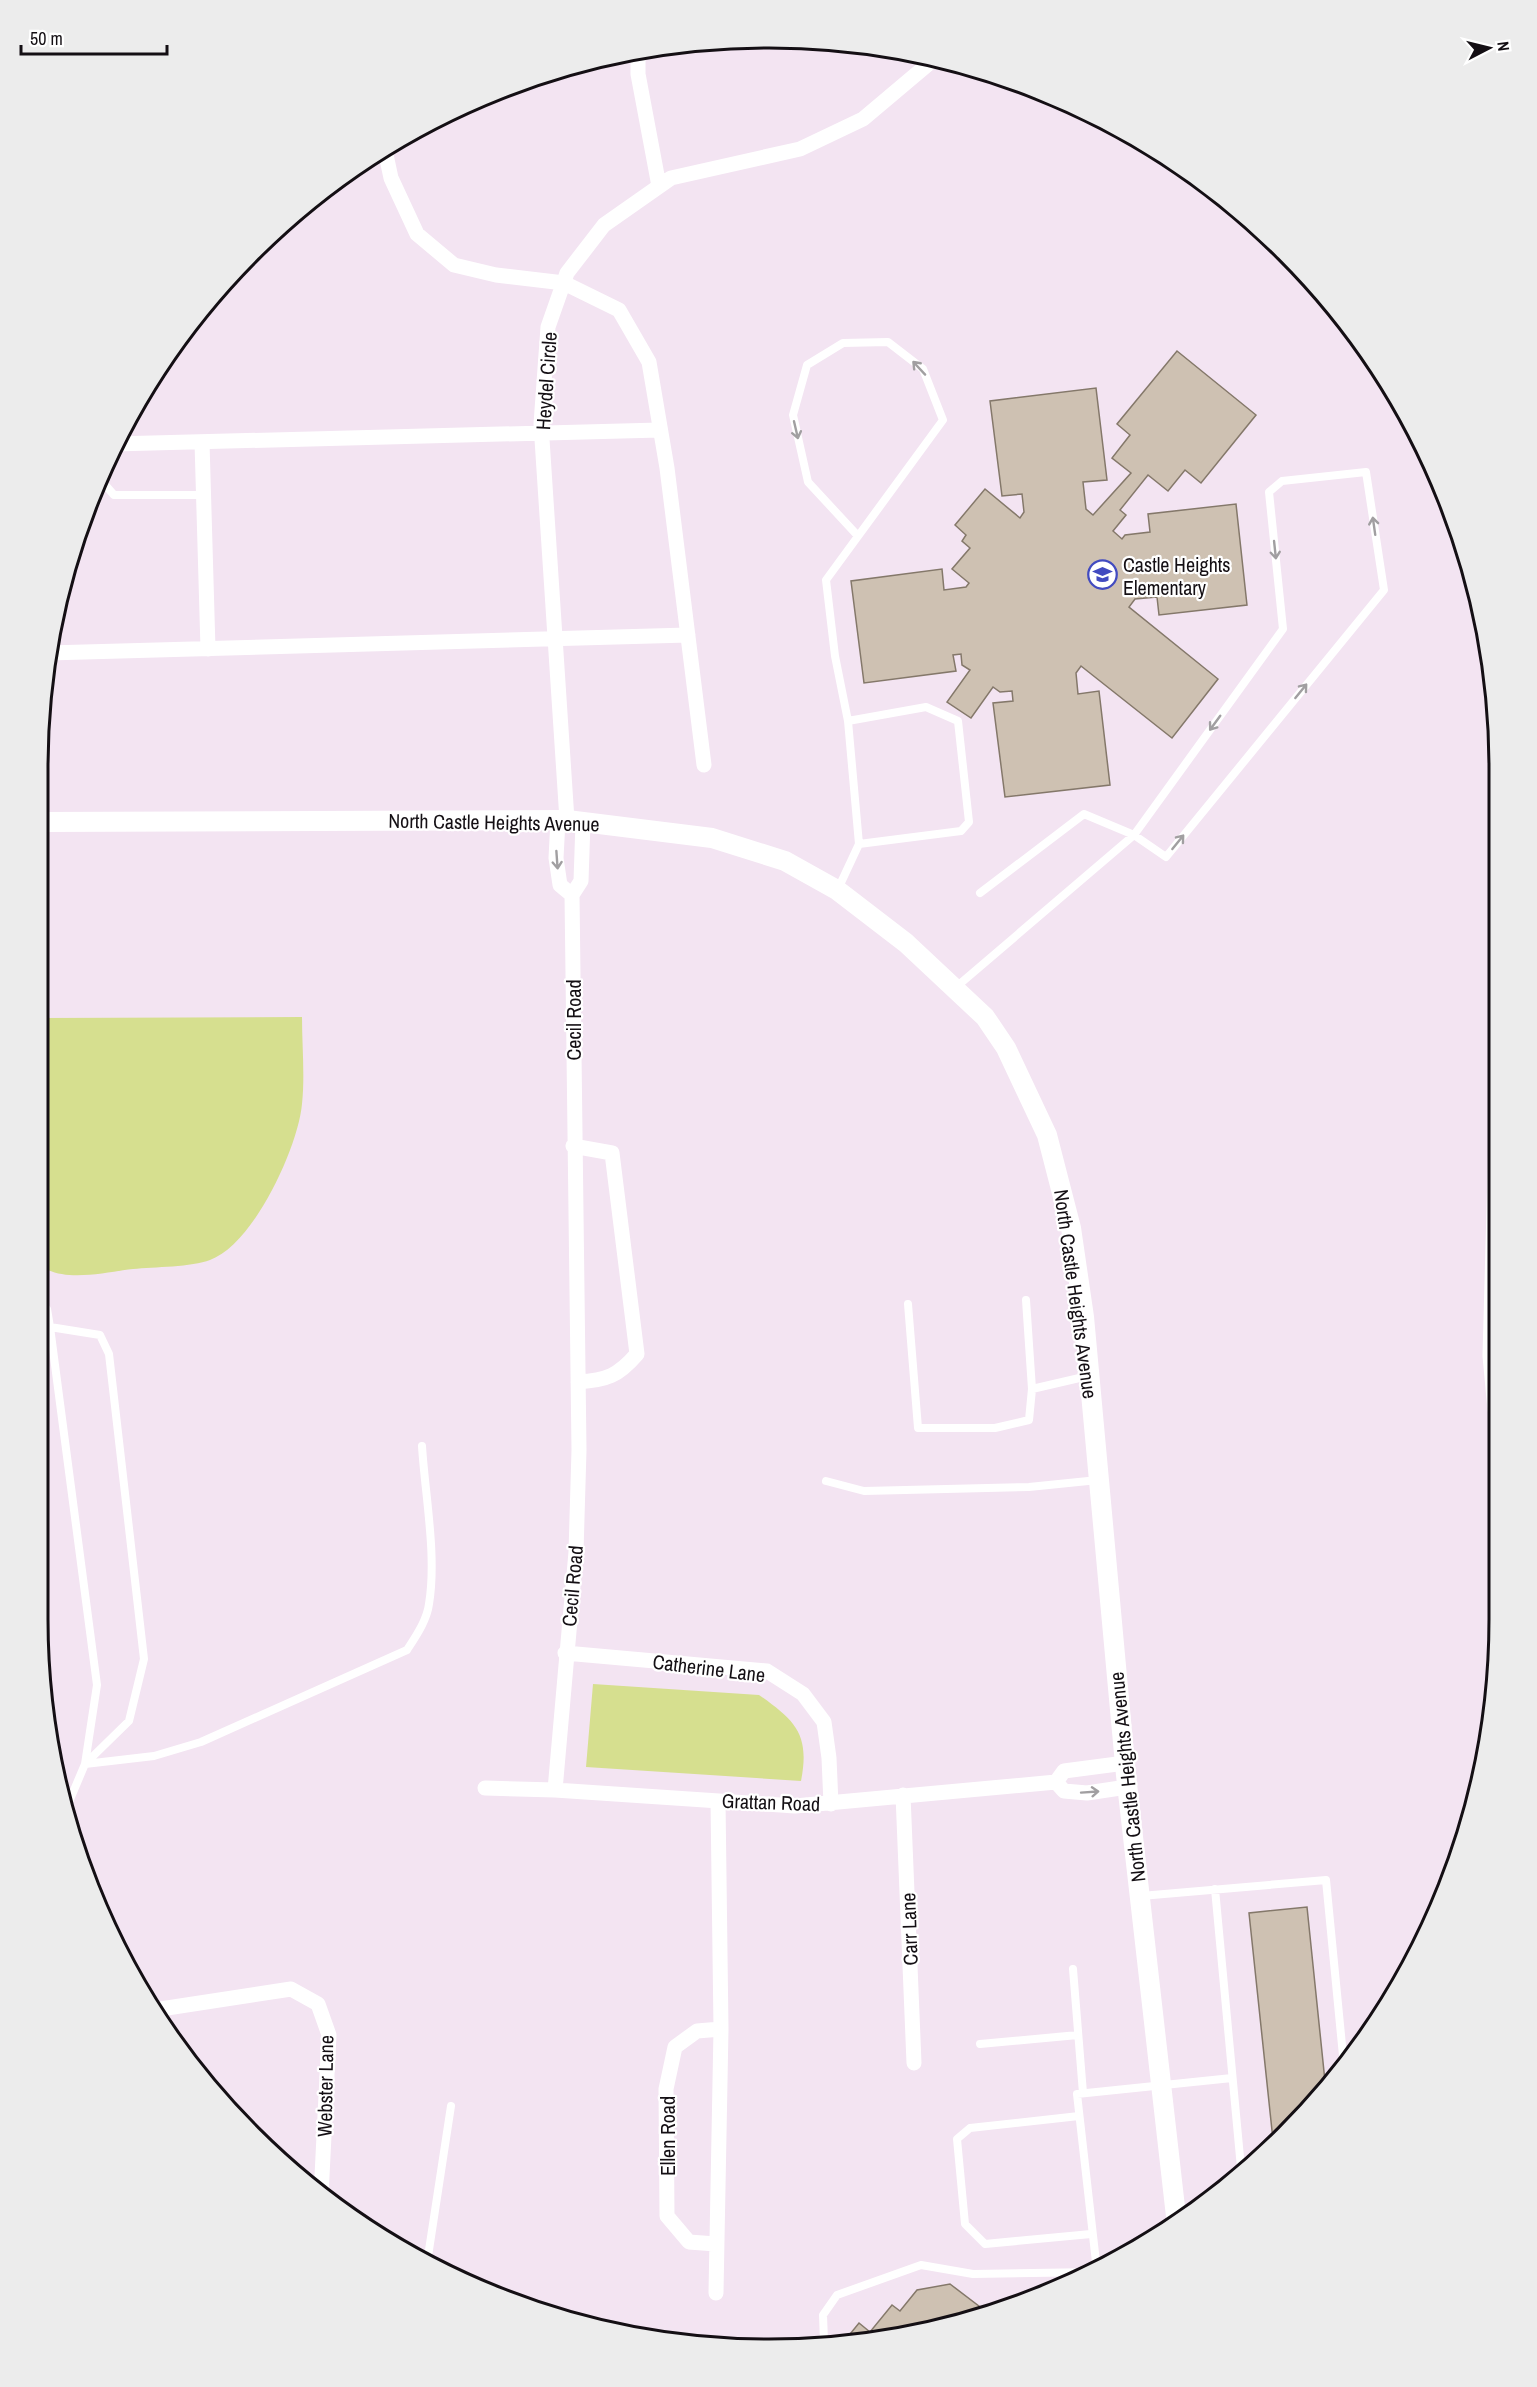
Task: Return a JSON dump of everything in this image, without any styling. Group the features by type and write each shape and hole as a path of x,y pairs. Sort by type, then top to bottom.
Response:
{"street":[{"path":"638,60 638,74 659,186"},
{"name":"Heydel Circle","path":"569,820 542,432 548,327 567,273 604,225 671,178 800,149 863,119 926,66"},
{"path":"387,158 391,177 417,234 454,265 496,275 564,283 619,310 649,362 704,765"},
{"path":"125,444 660,430"},
{"path":"202,442 208,649"},
{"path":"58,653 555,640 687,634"},
{"path":"569,820 581,881 572,895 560,885 556,858 569,820"},
{"name":"North Castle Heights Avenue","path":"48,822 569,820 711,838 785,861 837,890 906,943 985,1017 1006,1048 1047,1135 1071,1228 1089,1376 1127,1787 1176,2213"},
{"name":"Cecil Road","path":"555,1790 565,1653 576,1552 578,1382 573,1146 572,895"},
{"path":"573,1146 612,1153 637,1354 622,1371 600,1380 578,1382"},
{"name":"Catherine Lane","path":"565,1653 767,1671 803,1694 824,1722 829,1758 831,1804"},
{"path":"1125,1763 1064,1771 1056,1782 1064,1791 1075,1792 1127,1787"},
{"name":"Grattan Road","path":"485,1788 555,1790 795,1806 1056,1782"},
{"name":"Carr Lane","path":"903,1795 914,2063"},
{"path":"716,2293 721,2029 718,1801"},
{"name":"Webster Lane","path":"163,2009 291,1989 318,2004 329,2035 322,2183"},
{"name":"Ellen Road","path":"716,2244 689,2242 667,2216 666,2089 675,2047 697,2031 721,2029"}],"lane":[{"path":"837,890 859,844 848,721 835,656 826,580 943,420 923,369 888,342 843,343 807,365 793,415 808,482 858,536"},
{"path":"955,988 1134,835 1283,628 1269,492 1282,481 1366,472 1383,590 1166,857 1134,835 1084,814 980,892"},
{"path":"106,486 114,495 203,495"},
{"path":"848,721 926,707 958,721 969,822 961,831 859,844"},
{"path":"908,1304 918,1428 995,1428 1029,1420 1032,1389 1026,1300"},
{"path":"48,1315 97,1685 85,1764 71,1797"},
{"path":"50,1327 100,1335 109,1354 144,1659 129,1720 85,1764"},
{"path":"1032,1389 1089,1376"},
{"path":"85,1764 154,1756 201,1742 407,1650 429,1605 431,1566 422,1446"},
{"path":"826,1481 864,1491 1029,1487 1099,1480"},
{"path":"1139,1896 1326,1880 1343,2053"},
{"path":"1215,1889 1240,2163"},
{"path":"1073,1969 1083,2093"},
{"path":"980,2044 1078,2035"},
{"path":"1094,2261 1077,2094 1232,2078"},
{"path":"428,2253 451,2106"},
{"path":"1079,2116 970,2128 957,2139 964,2224 985,2244 1090,2234"},
{"path":"824,2336 823,2315 837,2295 921,2265 973,2274 1072,2272"}],"green space":[{"path":"302,1017 302,1104 292,1145 271,1193 257,1216 226,1251 210,1260 193,1264 100,1274 64,1274 48,1270 48,1018"},
{"path":"593,1684 759,1695 782,1713 797,1730 803,1752 801,1781 586,1767"}],"building":[{"name":"Castle Heights Elementary","path":"1177,351 1256,415 1201,483 1185,470 1168,491 1148,475 1120,510 1126,515 1113,531 1122,539 1125,535 1150,532 1148,514 1236,504 1247,605 1159,615 1157,597 1135,599 1129,607 1218,679 1172,738 1081,666 1076,673 1078,694 1099,691 1110,785 1005,797 993,703 1013,701 1012,691 1000,692 993,687 971,718 947,702 970,670 962,665 961,654 953,655 956,671 864,683 851,581 942,569 944,590 966,587 969,583 952,569 970,548 962,541 966,535 955,525 985,489 1020,518 1024,512 1022,494 1002,496 990,401 1096,388 1107,480 1083,482 1086,509 1093,515 1131,473 1112,458 1130,435 1117,424"},
{"path":"1307,1907 1324,2076 1272,2133 1249,1913"},
{"path":"950,2284 980,2307 909,2325 870,2332 892,2305 900,2311 917,2290"},
{"path":"859,2323 870,2332 850,2334"}],"place":[{"name":"Castle Heights Elementary","path":"1102,575"}]}
